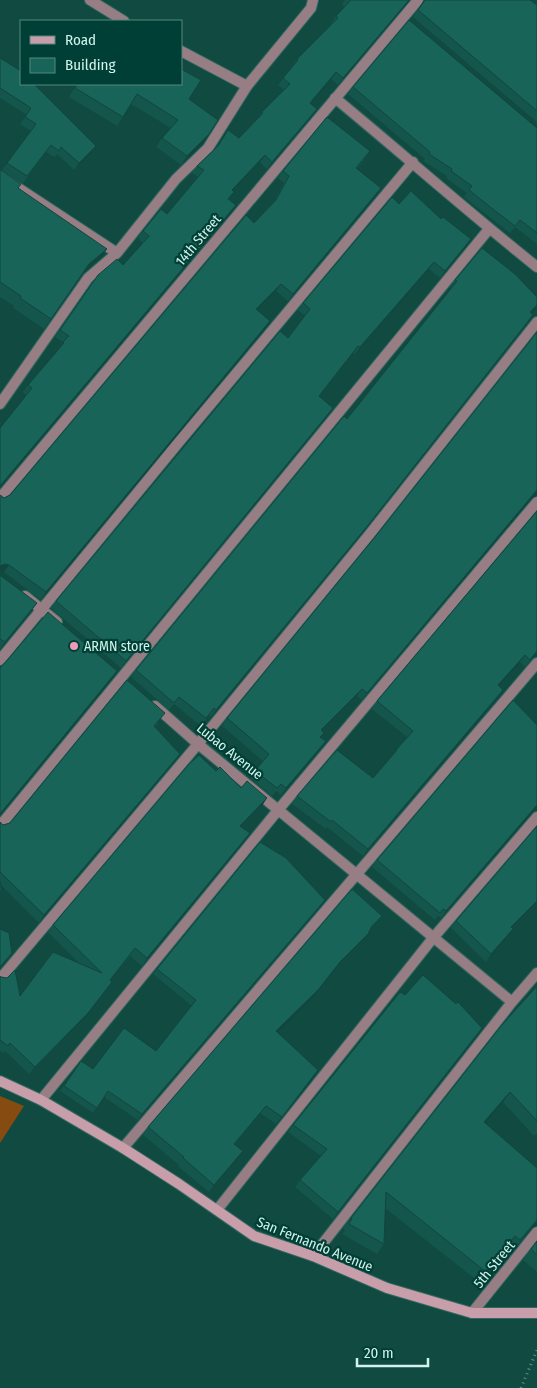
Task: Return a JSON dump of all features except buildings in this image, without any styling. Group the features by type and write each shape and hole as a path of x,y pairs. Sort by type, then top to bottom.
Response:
{"main road":[{"name":"San Fernando Avenue","path":"0,1081 41,1100 123,1148 254,1236 313,1256 387,1288 472,1312 537,1313"}],"street":[{"path":"90,0 122,20"},
{"path":"0,404 88,278 117,253 176,179 208,148 247,86 311,8 313,0"},
{"name":"14th Street","path":"1,494 335,98 407,21 418,0"},
{"path":"182,52 247,86"},
{"path":"335,98 413,162 489,229 537,267"},
{"path":"0,660 413,162"},
{"path":"0,176 117,253"},
{"path":"0,826 489,229"},
{"path":"0,979 198,744 369,536 537,322"},
{"path":"41,1100 279,809 537,502"},
{"path":"14,588 64,628"},
{"path":"123,1148 537,663"},
{"name":"Lubao Avenue","path":"150,701 198,744 512,1002"},
{"path":"217,1210 433,938 537,817"},
{"path":"313,1256 512,1002 537,973"},
{"name":"5th Street","path":"472,1312 537,1232"}],"path":[{"path":"521,1388 537,1350"}],"shaded area":[{"path":"0,1096 24,1106 0,1143"}],"place":[{"name":"ARMN store","path":"74,646"}]}
